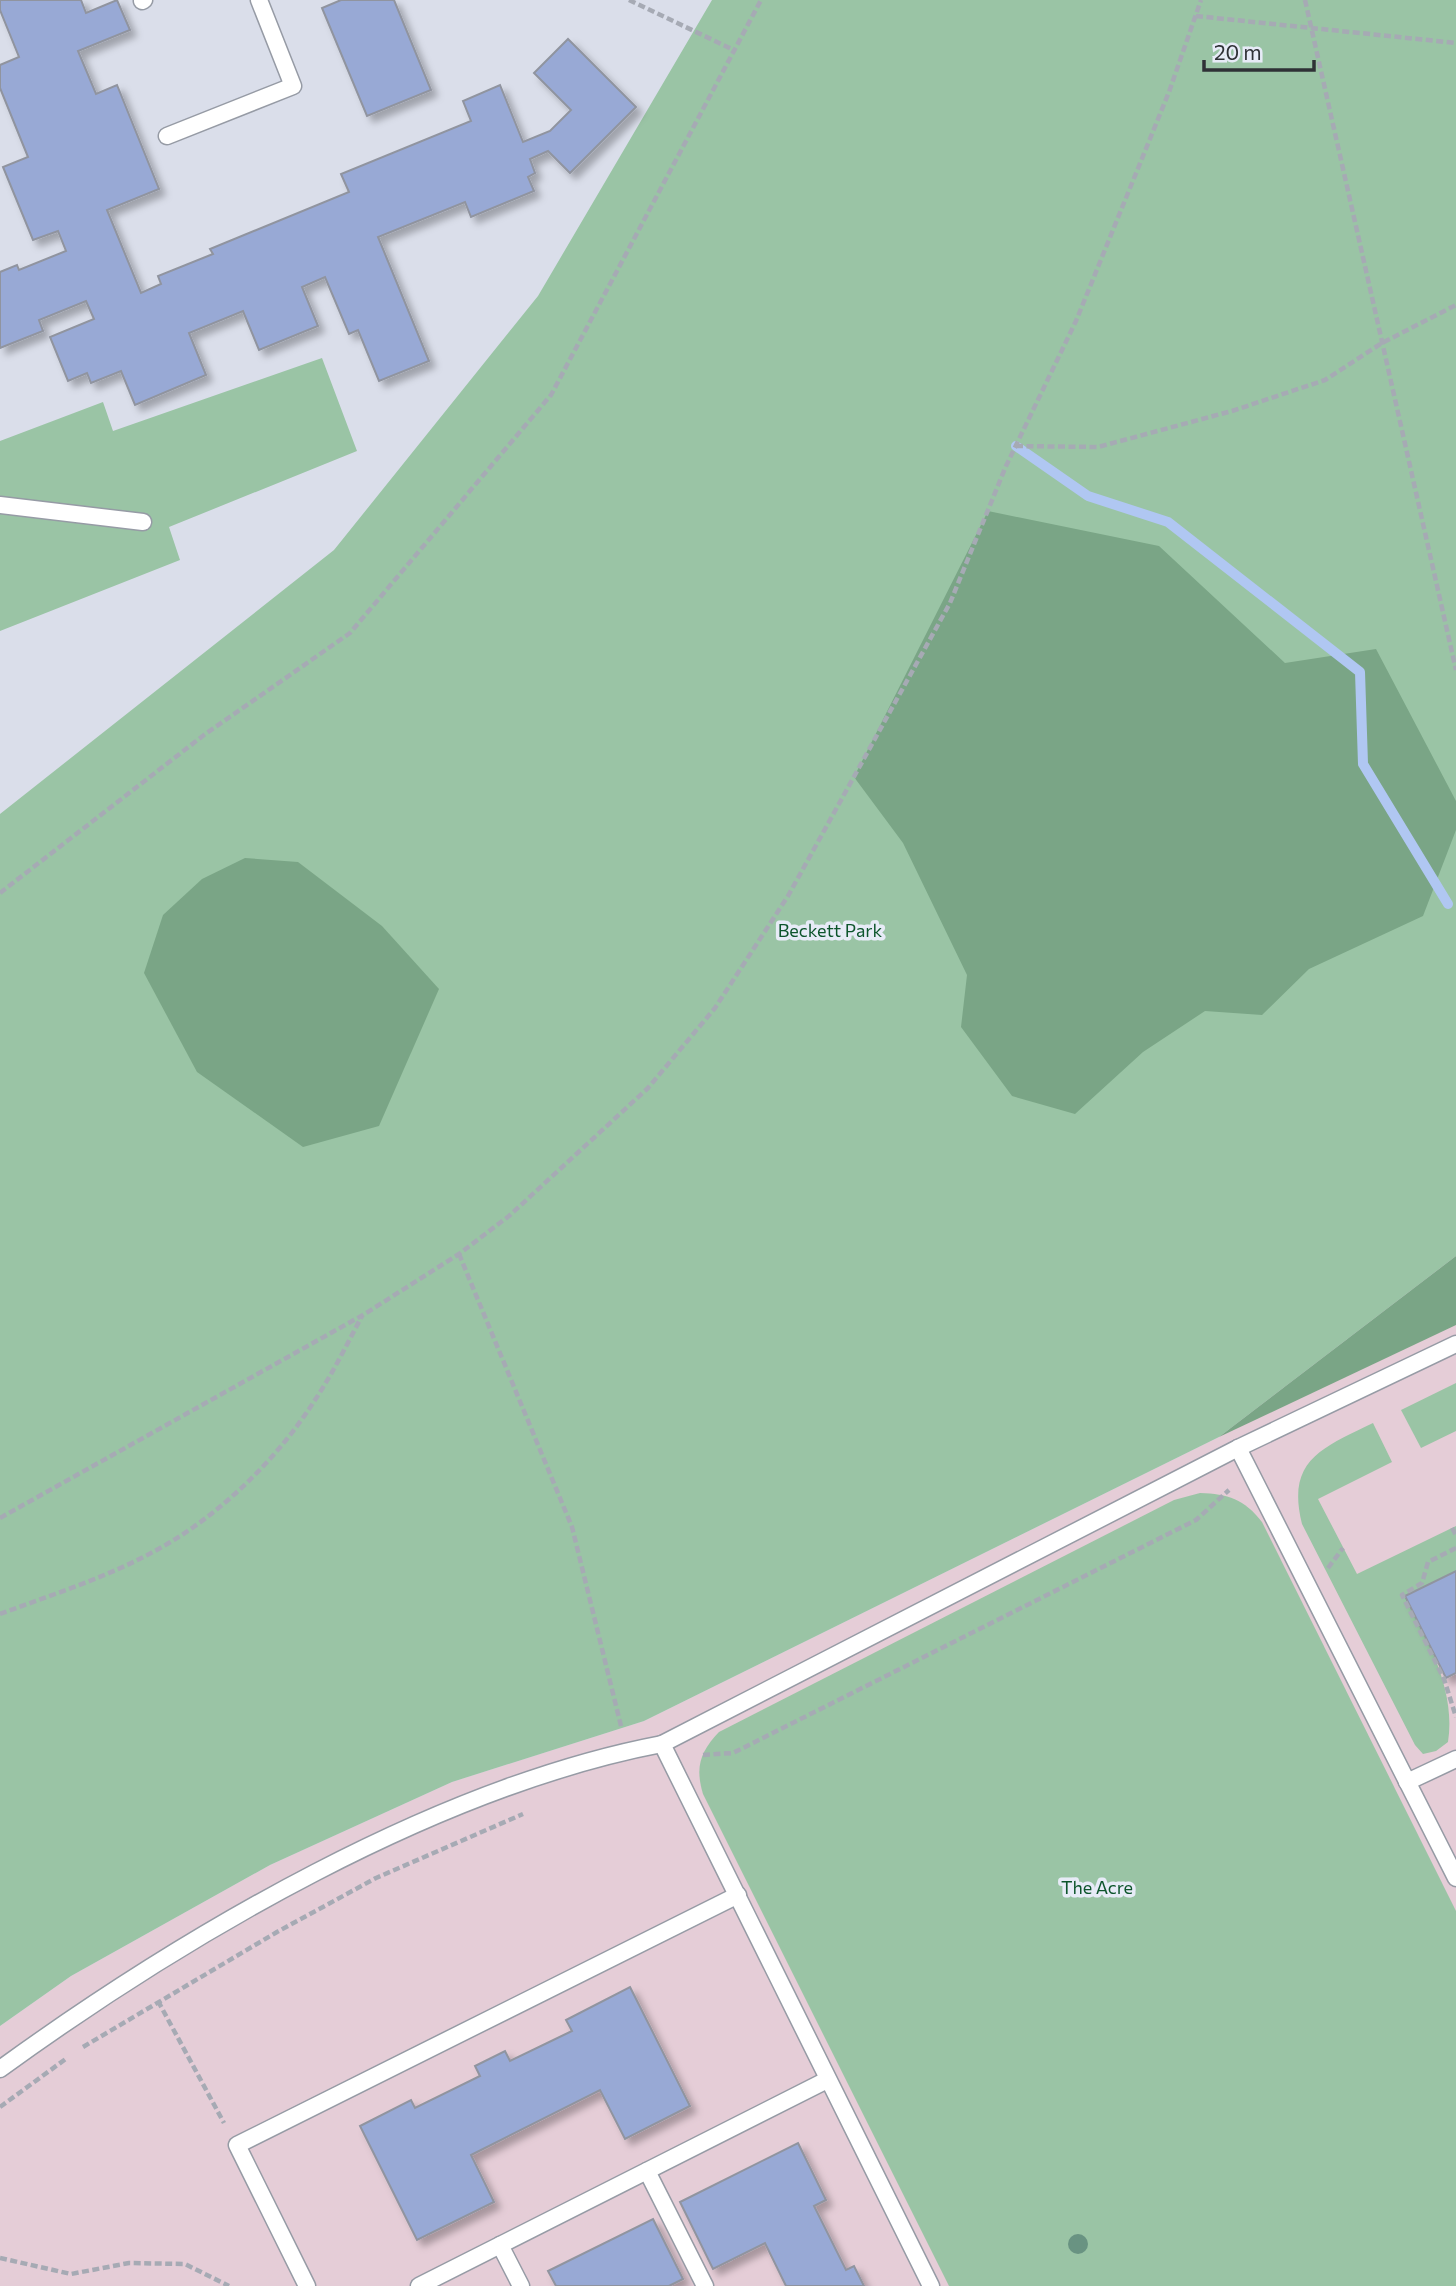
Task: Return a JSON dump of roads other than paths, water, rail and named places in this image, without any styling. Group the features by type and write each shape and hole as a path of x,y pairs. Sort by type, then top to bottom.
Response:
{"lane":[{"path":"167,136 293,86 259,0"},
{"path":"0,505 144,522"},
{"path":"0,2069 140,1975 298,1883 399,1832 526,1781 629,1750 665,1751 1238,1448 1456,1344"},
{"path":"1238,1448 1456,1878"},
{"path":"665,1751 931,2286"},
{"path":"1407,1782 1456,1759"},
{"path":"307,2286 237,2145 738,1895"},
{"path":"419,2286 827,2080"},
{"path":"647,2171 705,2286"},
{"path":"500,2245 521,2286"}],"waterway":[{"path":"1016,446 1088,496 1168,522 1360,672 1363,764 1448,904"}],"park label":[{"name":"Beckett Park","path":"830,931"},
{"name":"The Acre","path":"1097,1888"}]}
